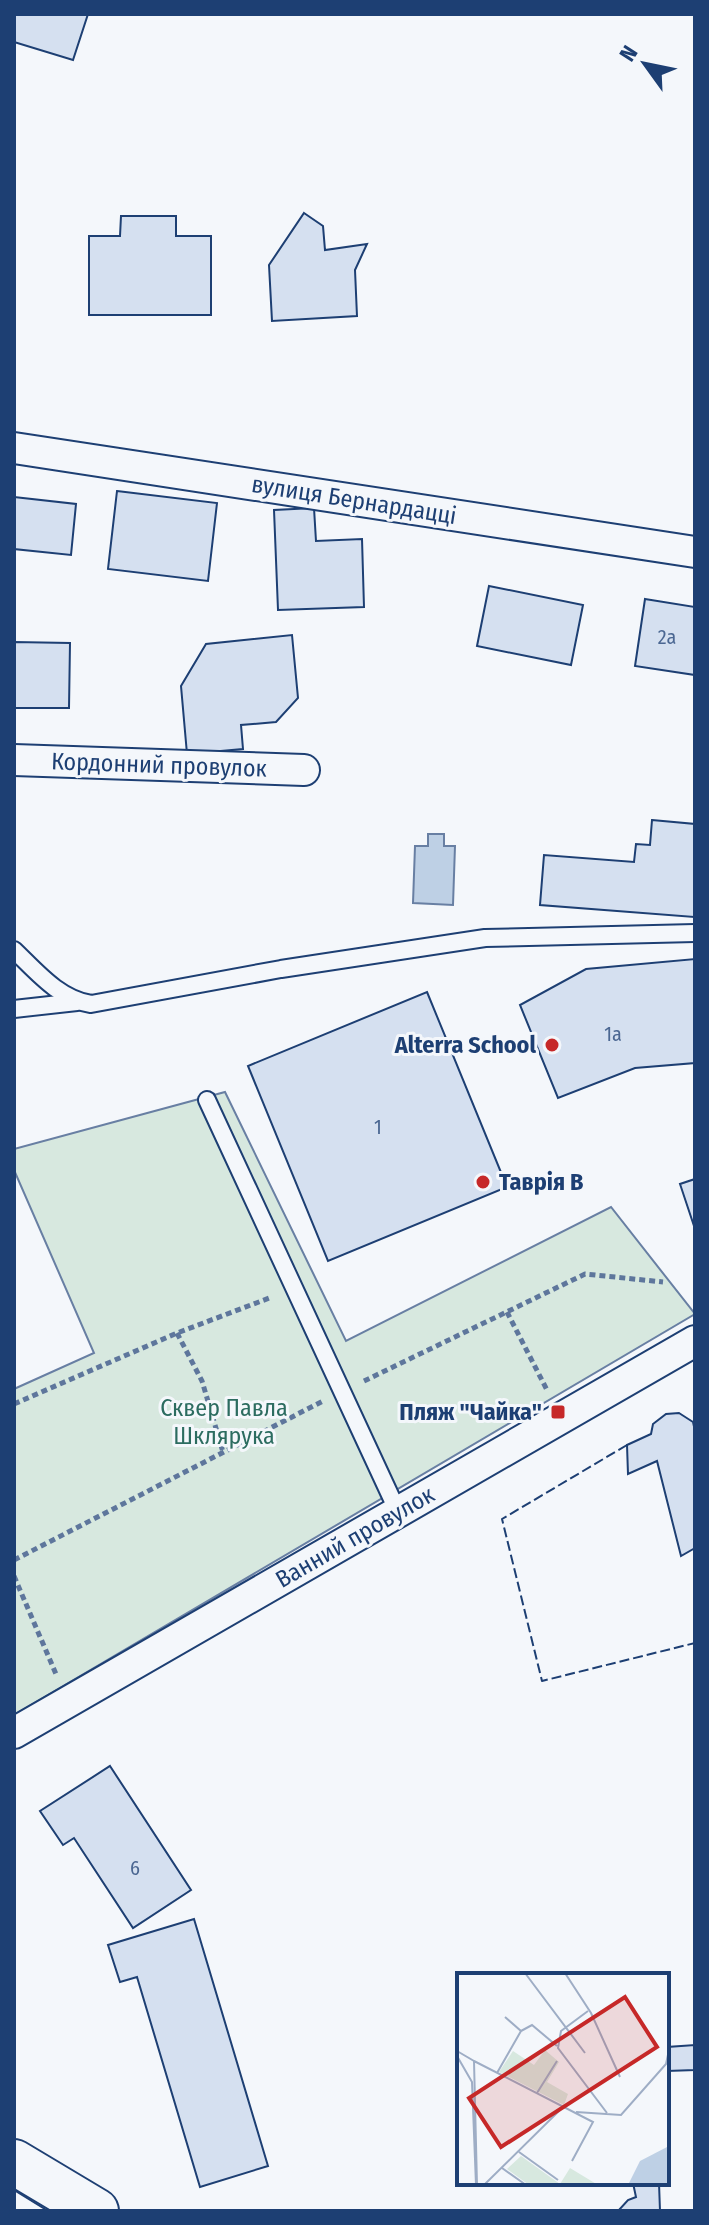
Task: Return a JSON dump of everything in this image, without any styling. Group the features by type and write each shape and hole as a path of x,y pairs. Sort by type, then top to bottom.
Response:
{"main road":[{"path":"14,2162 96,2211"}],"street":[{"name":"вулиця Бернардацці","path":"14,448 695,552"},
{"name":"Кордонний провулок","path":"14,760 304,770"},
{"name":"Ванний провулок","path":"14,1733 695,1341"}],"lane":[{"path":"14,1009 105,1002 281,969 485,938 695,933"},
{"path":"14,950 64,996 77,1002"},
{"path":"207,1100 398,1512"}],"path":[{"path":"14,1404 177,1333 295,1288"},
{"path":"507,1312 551,1397"},
{"path":"177,1333 202,1381 223,1452"},
{"path":"14,1576 67,1702"}],"green space":[{"name":"Сквер Павла Шклярука","path":"225,1092 346,1341 611,1207 695,1314 14,1715 14,1389 94,1353 14,1170 14,1149"}],"water":[{"path":"428,834 444,834 444,846 455,846 453,905 413,903 415,846 428,846"}],"building":[{"path":"14,14 88,14 73,60 14,42"},
{"path":"304,213 323,226 325,250 367,244 355,270 357,316 272,321 269,265"},
{"path":"121,216 176,216 176,236 211,236 211,315 89,315 89,236 120,236"},
{"path":"117,491 217,503 208,581 108,569"},
{"path":"14,497 76,504 71,555 14,549"},
{"path":"314,508 316,541 362,539 364,607 278,610 274,510"},
{"path":"489,586 583,605 571,665 477,646"},
{"path":"645,599 695,607 695,675 635,666"},
{"path":"292,635 298,698 276,722 241,725 243,749 187,754 181,686 206,644"},
{"path":"14,642 70,643 69,708 14,708"},
{"path":"652,820 695,824 694,917 540,905 544,855 634,862 636,844 650,845"},
{"path":"695,959 695,1063 635,1068 558,1098 520,1005 586,969"},
{"path":"427,992 507,1187 328,1261 248,1066"},
{"path":"695,1179 695,1229 680,1184"},
{"path":"679,1413 693,1422 695,1431 695,1548 681,1556 657,1461 628,1474 627,1445 651,1434 653,1424 666,1414"},
{"path":"110,1766 191,1890 133,1928 74,1838 63,1845 40,1811"},
{"path":"194,1919 268,2166 200,2187 137,1977 120,1982 108,1945"},
{"path":"695,2045 695,2070 669,2071 669,2047"},
{"path":"633,2185 659,2185 660,2211 618,2211 628,2200 636,2197"}],"tram line":[{"path":"14,2190 48,2211"}],"fence":[{"path":"627,1445 502,1519 542,1681 695,1643"}],"place":[{"name":"Alterra School","path":"552,1045"},
{"name":"Таврія В","path":"483,1182"},
{"name":"Пляж \"Чайка\"","path":"558,1412"}]}
